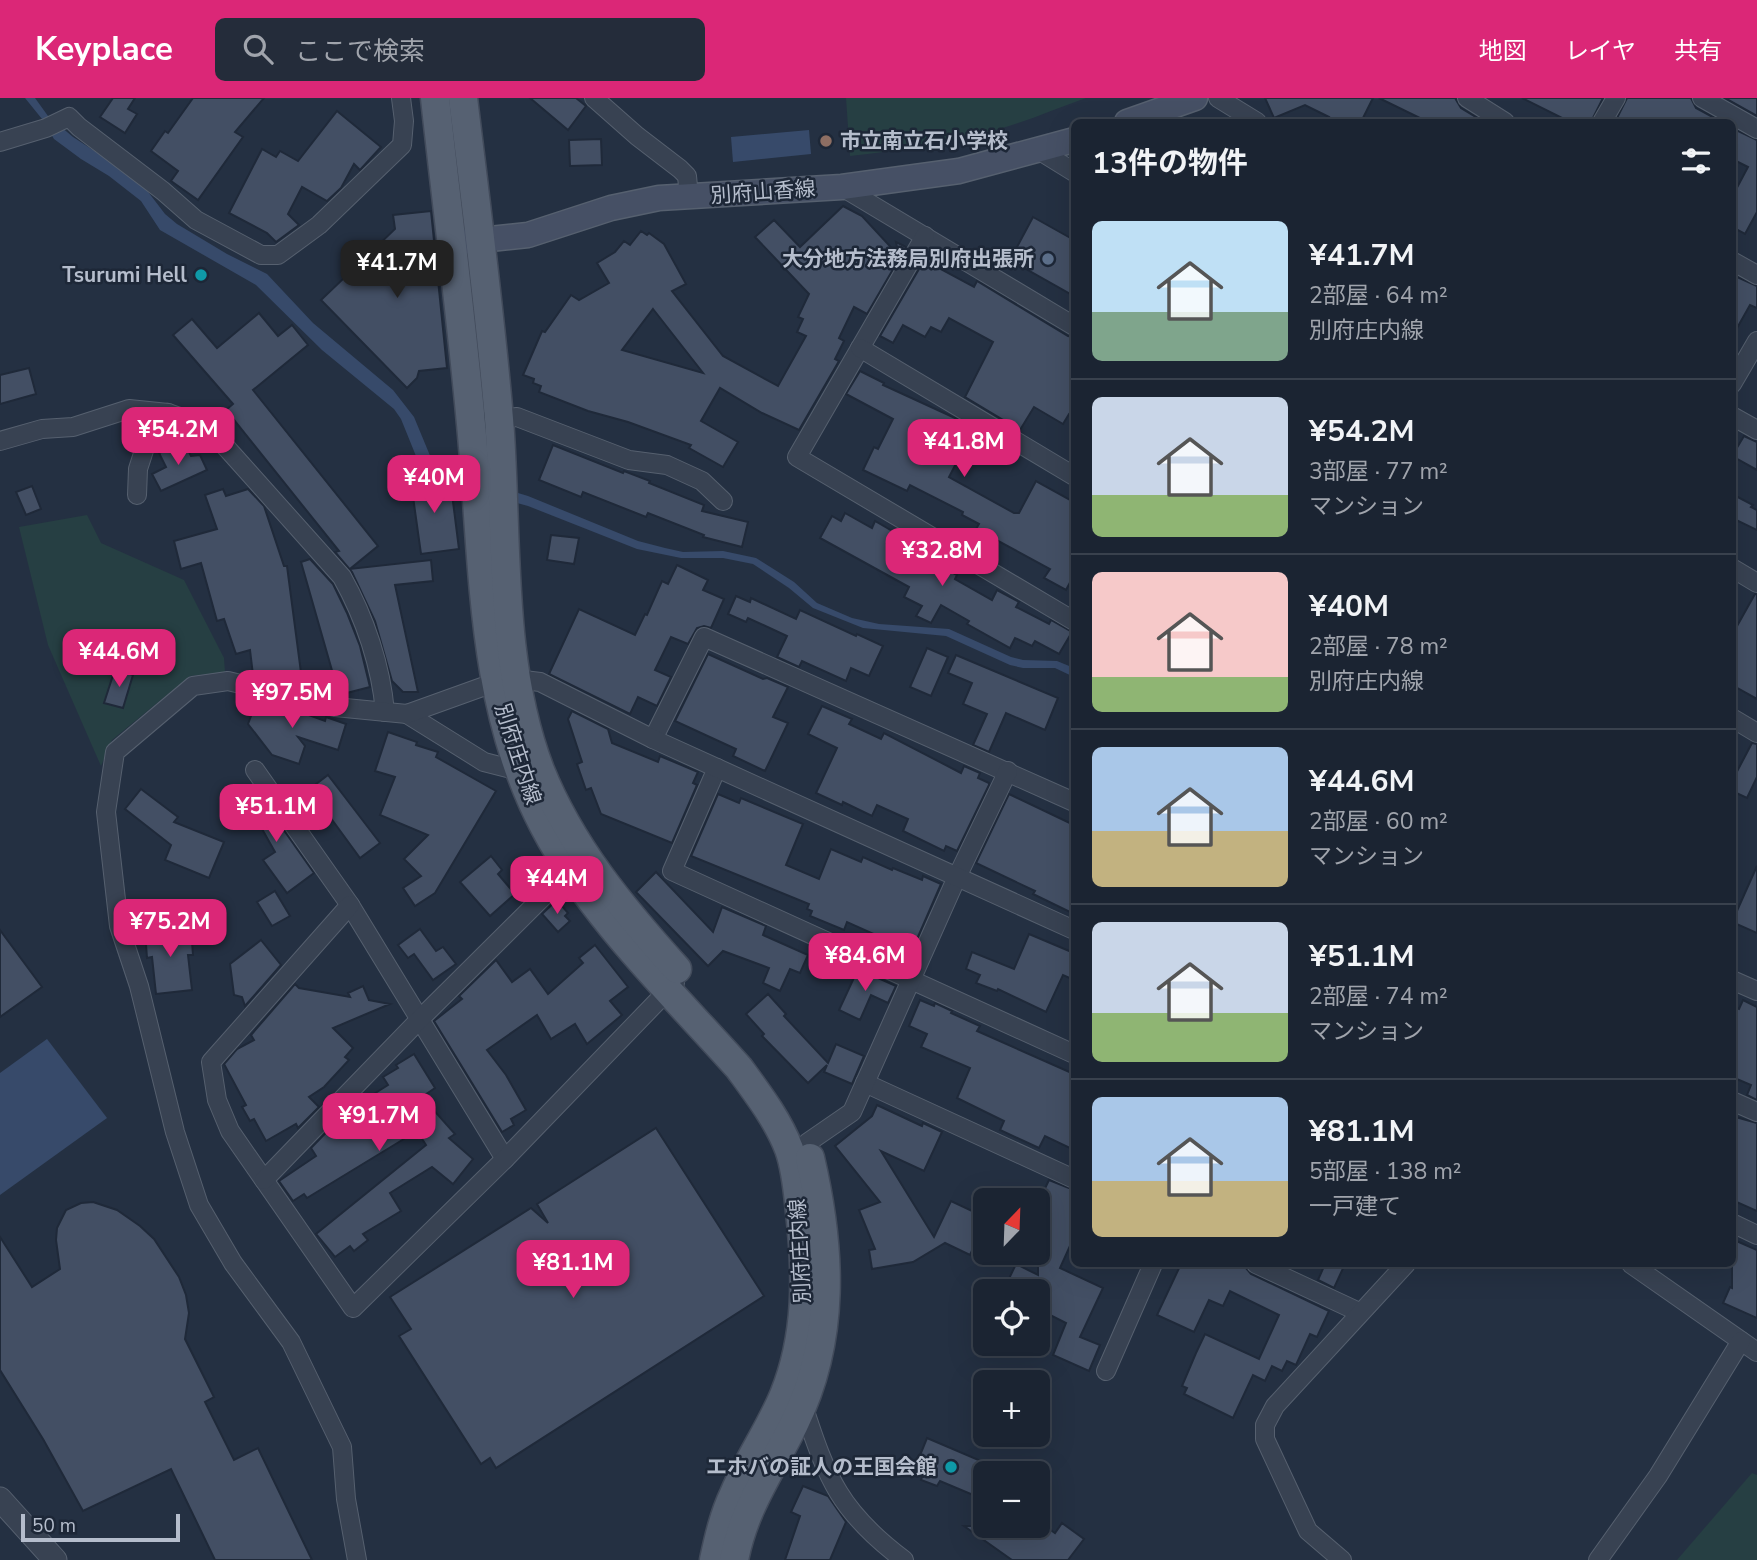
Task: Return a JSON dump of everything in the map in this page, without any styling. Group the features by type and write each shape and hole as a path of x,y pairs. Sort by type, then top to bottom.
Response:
{"main road":[{"name":"別府庄内線","path":"435,98 451,243 485,421 510,629 506,731 519,771 543,826 577,864 612,895 758,1094 790,1151 798,1190 806,1266 801,1334 783,1396 734,1494 720,1532 714,1560"},
{"name":"別府庄内線","path":"463,98 481,240 485,421"},
{"path":"1136,119 1195,98"},
{"name":"別府山香線","path":"451,243 528,234 635,202 842,187 959,171 1071,141"},
{"name":"別府庄内線","path":"506,681 540,770 561,815 577,864"},
{"name":"別府庄内線","path":"676,983 774,1083 807,1143 823,1226 827,1276 824,1330 815,1371 803,1405 753,1500 734,1560"}],"street":[{"path":"0,142 46,128 69,117 196,220 261,255 278,255 319,225 402,145 404,121 401,98"},
{"path":"594,98 687,176 689,197"},
{"path":"1217,98 1252,119"},
{"path":"1467,98 1500,119"},
{"path":"1604,119 1616,98"},
{"path":"1702,98 1757,129"},
{"path":"1040,151 1071,170"},
{"path":"842,187 1071,324"},
{"path":"925,236 797,457 1071,619"},
{"path":"1736,263 1757,275"},
{"path":"1736,377 1757,341"},
{"path":"860,348 1071,474"},
{"path":"0,441 42,429 73,427 129,409 168,413 196,423 224,444 342,578 353,597 382,683 385,712"},
{"path":"137,495 138,468 149,435 168,413"},
{"path":"485,421 517,417 629,460 667,465 702,481 723,501"},
{"path":"1736,418 1757,430"},
{"path":"1736,570 1757,583"},
{"path":"653,739 704,637 1071,801"},
{"path":"357,1560 346,1499 342,1447 291,1342 233,1263 199,1205 175,1132 139,986 119,926 106,812 115,752 193,686 228,681 335,707 407,714 506,681 540,682 653,739 1071,929"},
{"path":"407,714 484,762 519,771"},
{"path":"1736,720 1757,733"},
{"path":"717,768 672,870 1071,1053"},
{"path":"255,770 350,905 505,1160"},
{"path":"807,1143 852,1112 957,877 1009,771"},
{"path":"264,1180 420,1019 577,864"},
{"path":"350,905 211,1062 217,1100 230,1131 353,1308 505,1160 676,983"},
{"path":"1736,982 1757,991"},
{"path":"865,1083 1071,1178"},
{"path":"1736,1103 1757,1112"},
{"path":"1736,1225 1757,1234"},
{"path":"1106,1371 1152,1267"},
{"path":"1262,1267 1359,1312"},
{"path":"1342,1560 1308,1531 1264,1432 1275,1406 1402,1267"},
{"path":"1635,1267 1757,1352"},
{"path":"1598,1560 1658,1476 1741,1341"},
{"path":"803,1405 822,1460 839,1495 868,1531 904,1560"},
{"path":"0,1499 55,1560"}],"green space":[{"path":"846,98 1086,98 1019,123 970,137 850,156"},
{"path":"87,515 101,543 184,580 224,658 225,672 190,676 112,740 101,766 48,645 19,527"},
{"path":"1752,1473 1757,1475 1757,1560 1677,1560"}],"water":[{"path":"25,98 35,98 48,116 73,137 139,180 165,214 177,224 267,274 313,323 393,390 414,417 431,458 441,470 528,496 638,541 683,552 723,551 756,558 794,582 817,603 852,618 879,624 949,629 1011,657 1057,661 1071,667 1071,676 1055,668 1023,668 1010,665 946,636 863,628 813,608 753,564 723,558 681,558 637,549 528,506 441,482 418,461 401,419 394,409 322,350 256,285 160,230 141,201 54,139"},
{"path":"809,130 811,154 733,162 731,137"},
{"path":"47,1039 107,1118 0,1195 0,1073"}],"building":[{"path":"113,98 135,98 128,109 137,114 125,133 100,117"},
{"path":"193,98 264,98 235,132 243,137 198,200 171,181 178,171 151,151 165,131 168,133"},
{"path":"530,98 576,98 586,106 568,130"},
{"path":"1265,98 1373,98 1362,119 1328,119 1329,117 1305,105 1274,118"},
{"path":"1379,98 1455,98 1461,108 1479,119 1422,119"},
{"path":"1522,98 1603,98 1592,119 1564,119"},
{"path":"1627,98 1691,98 1696,108 1716,119 1616,119"},
{"path":"1725,98 1757,98 1757,116"},
{"path":"337,111 381,147 360,170 354,164 341,188 327,201 302,187 288,214 299,225 276,242 267,233 229,213 262,149 276,157 280,151 298,161"},
{"path":"1736,130 1757,140 1757,212 1745,234 1736,229 1736,190 1748,167 1736,161"},
{"path":"601,139 602,165 570,166 569,140"},
{"path":"843,206 862,216 899,256 896,242 906,247 867,314 854,307 839,338 844,341 835,359 839,361 799,430 762,413 720,388 701,421 738,442 723,467 689,448 691,445 539,392 541,386 533,383 534,379 523,375 542,331 545,332 571,295 579,300 609,283 597,263 615,252 624,241 630,245 641,231 647,235 649,233 664,244 686,284 672,291 723,356 778,386 806,336 797,332 803,319 798,317 809,294 755,237 774,220 800,247","holes":["653,309 703,373 622,350"]},
{"path":"431,211 447,368 419,371 417,378 407,388 321,300 395,229 393,215"},
{"path":"1033,217 1071,238 1071,294 1010,260"},
{"path":"926,257 935,262 933,265 974,287 977,281 1071,336 1071,415 1069,414 1063,424 1034,407 1020,430 965,397 993,342 949,318 941,332 931,327 925,337 903,325 893,343 880,336"},
{"path":"1736,276 1757,286 1757,308 1750,305 1736,330"},
{"path":"259,313 278,336 292,325 308,345 253,390 378,546 350,569 431,560 433,581 395,585 418,692 403,692 392,681 375,621 352,572 335,552 339,551 226,410 233,404 173,335 192,319 217,348"},
{"path":"29,368 36,394 0,404 0,375"},
{"path":"860,371 974,429 949,477 1014,513 1019,513 1036,481 1071,500 1071,581 1066,590 1044,578 1050,569 976,529 979,524 962,515 963,512 910,485 907,491 863,470 874,447 878,449 893,419 846,394"},
{"path":"1744,436 1757,442 1757,470 1736,458 1736,449"},
{"path":"184,442 191,456 200,455 207,470 161,491 152,474 166,467 159,453"},
{"path":"553,445 650,481 649,483 704,505 702,511 748,522 742,547 703,537 704,535 648,513 646,517 583,492 581,497 539,480"},
{"path":"408,461 434,488 451,486 459,549 421,554"},
{"path":"32,486 41,509 26,515 16,492"},
{"path":"223,489 226,496 248,489 264,506 284,566 287,566 302,680 282,682 253,675 250,650 236,654 224,619 217,621 201,563 181,569 174,541 217,529 205,495"},
{"path":"1736,496 1757,510 1757,530 1736,520"},
{"path":"845,513 872,528 875,521 894,532 887,543 940,571 942,567 957,575 955,579 992,600 997,590 1019,602 1016,607 1049,624 1051,620 1071,634 1059,654 1035,641 1032,646 1015,638 1010,648 967,624 969,621 941,605 931,623 916,616 922,606 904,597 909,587 820,538 832,516 841,521"},
{"path":"551,535 579,538 574,564 547,560"},
{"path":"310,559 333,584 347,613 360,646 370,687 339,695 301,562"},
{"path":"677,565 708,580 703,590 724,599 711,628 697,628 688,644 671,637 655,670 671,677 657,706 638,697 630,714 549,674 579,609 635,635 662,581 668,584"},
{"path":"1757,594 1757,699 1736,687 1736,628"},
{"path":"736,596 750,602 751,598 796,619 800,610 883,646 869,676 851,668 846,681 802,661 799,667 777,657 787,636 748,618 746,622 728,614"},
{"path":"927,648 948,657 931,696 910,687"},
{"path":"708,654 763,679 767,678 788,687 773,717 788,723 765,771 733,756 736,749 675,721"},
{"path":"956,655 1058,698 1045,730 1006,713 989,752 973,745 987,714 963,704 972,683 948,673"},
{"path":"115,669 133,675 123,708 104,703"},
{"path":"253,699 284,706 325,721 326,717 346,724 338,750 298,737 305,746 299,764 272,755 248,724 251,716 247,715"},
{"path":"822,706 852,719 849,724 881,739 884,733 961,773 964,766 980,773 978,778 989,785 957,851 946,846 944,851 903,831 908,819 877,805 872,816 816,793 837,748 808,734"},
{"path":"572,711 608,729 612,743 658,762 660,756 698,772 693,783 697,785 672,843 601,814 591,788 586,790 577,764 582,762 568,719"},
{"path":"388,732 438,752 436,757 496,791 435,893 415,906 403,888 421,876 404,859 428,835 380,815 395,777 375,771"},
{"path":"1752,743 1757,744 1757,777 1747,798 1736,793 1736,773"},
{"path":"328,775 380,843 360,858 330,817 325,822 303,794"},
{"path":"141,789 178,817 174,822 224,842 209,878 165,860 171,845 125,809"},
{"path":"257,792 314,873 287,893 263,860 275,852 253,813 238,821 230,806"},
{"path":"718,794 739,803 741,798 803,824 786,865 819,879 831,849 861,862 863,857 892,870 893,868 922,880 923,876 941,884 914,946 900,940 898,945 847,922 844,930 810,916 812,911 807,909 809,904 691,856"},
{"path":"1009,794 1071,824 1071,913 1033,894 1035,891 976,863"},
{"path":"491,856 502,870 498,874 515,894 490,916 460,882"},
{"path":"1757,866 1757,933 1736,924 1736,913"},
{"path":"656,872 713,932 722,907 766,926 763,935 808,955 800,973 790,969 780,991 763,983 769,968 723,951 708,966 636,892"},
{"path":"275,891 290,916 272,926 257,902"},
{"path":"557,900 568,913 565,916 570,921 558,932 542,914"},
{"path":"191,928 193,955 188,955 192,990 156,994 152,957 147,958 145,931"},
{"path":"420,929 436,951 443,947 456,964 433,980 414,954 408,958 398,945"},
{"path":"0,930 42,987 0,1017"},
{"path":"1029,934 1071,952 1071,979 1063,975 1046,1012 998,989 997,991 976,983 980,975 966,969 972,952 1014,969"},
{"path":"261,940 281,965 245,1006 242,997 234,995 230,964"},
{"path":"595,945 628,987 610,1001 622,1015 587,1044 575,1024 551,1039 537,1015 487,1050 506,1075 526,1110 511,1119 514,1125 502,1132 434,1021 462,999 459,996 496,960 512,982 530,969 548,994 583,963 579,958"},
{"path":"858,969 896,986 888,1003 871,995 860,1020 839,1010"},
{"path":"295,984 299,988 350,997 348,993 363,986 369,1000 390,1004 333,1028 353,1048 345,1057 349,1060 324,1087 309,1097 319,1107 298,1128 296,1124 266,1141 254,1119 250,1121 242,1107 246,1105 224,1064 237,1049 254,1040 251,1035"},
{"path":"768,994 786,1014 784,1016 828,1063 836,1044 864,1056 852,1084 824,1072 827,1065 808,1083 762,1036 764,1034 746,1014"},
{"path":"920,1000 934,1006 935,1003 980,1026 977,1031 1071,1073 1071,1149 1045,1136 1039,1148 1000,1130 1004,1121 957,1098 970,1068 921,1047 927,1034 909,1026"},
{"path":"1743,1000 1757,1007 1757,1100 1747,1095 1751,1085 1736,1079 1736,1008 1739,1009"},
{"path":"414,1054 435,1088 422,1097 455,1134 449,1138 473,1159 453,1184 432,1167 390,1193 401,1211 363,1234 368,1240 354,1251 350,1246 335,1257 316,1234 426,1145 417,1131 307,1198 304,1194 293,1201 279,1181 316,1156 311,1148 347,1111 388,1085 383,1077"},
{"path":"877,1105 922,1126 923,1123 942,1132 924,1171 881,1151 934,1237 951,1201 973,1211 973,1248 970,1255 945,1243 913,1262 872,1269 869,1250 875,1249 859,1210 880,1202 835,1146 872,1116"},
{"path":"1736,1117 1757,1123 1757,1211 1736,1202"},
{"path":"656,1128 764,1296 496,1468 490,1458 481,1464 399,1336 411,1329 390,1297 531,1208 548,1223 537,1204"},
{"path":"1049,1180 1071,1189 1071,1244 1060,1268 1103,1288 1080,1337 1100,1345 1089,1371 1053,1355 1066,1323 1050,1315 1050,1279 1009,1279 1016,1265 1038,1275 1038,1265 1050,1265 1050,1188 1045,1188"},
{"path":"93,1202 117,1210 140,1226 154,1239 179,1277 189,1313 185,1339 214,1397 205,1402 234,1460 258,1448 312,1560 215,1560 171,1469 83,1511 0,1370 0,1237 32,1287 60,1269 57,1228 66,1210 81,1203"},
{"path":"1736,1241 1757,1250 1757,1318 1723,1303 1730,1287 1732,1288 1732,1267 1736,1267"},
{"path":"1180,1267 1244,1267 1251,1274 1329,1311 1317,1337 1310,1334 1296,1365 1287,1361 1282,1371 1272,1366 1265,1381 1253,1375 1233,1418 1184,1394 1187,1388 1182,1386 1196,1353 1205,1334 1259,1359 1279,1315 1230,1291 1223,1306 1209,1300 1194,1332 1157,1315"},
{"path":"1324,1267 1344,1267 1334,1288 1318,1280"},
{"name":"エホバの証人の王国会館","path":"927,1438 981,1461 973,1461 973,1495 940,1481 937,1486 921,1480 923,1474 914,1470"},
{"path":"803,1486 828,1496 846,1522 830,1560 785,1560 800,1516 791,1512"},
{"path":"1062,1523 1084,1539 1068,1560 1012,1560 981,1538 1050,1538 1050,1530 1055,1533"}],"place":[{"name":"市立南立石小学校","path":"826,141"},
{"name":"大分地方法務局別府出張所","path":"1048,259"},
{"name":"Tsurumi Hell","path":"201,275"},
{"name":"エホバの証人の王国会館","path":"951,1467"}]}
